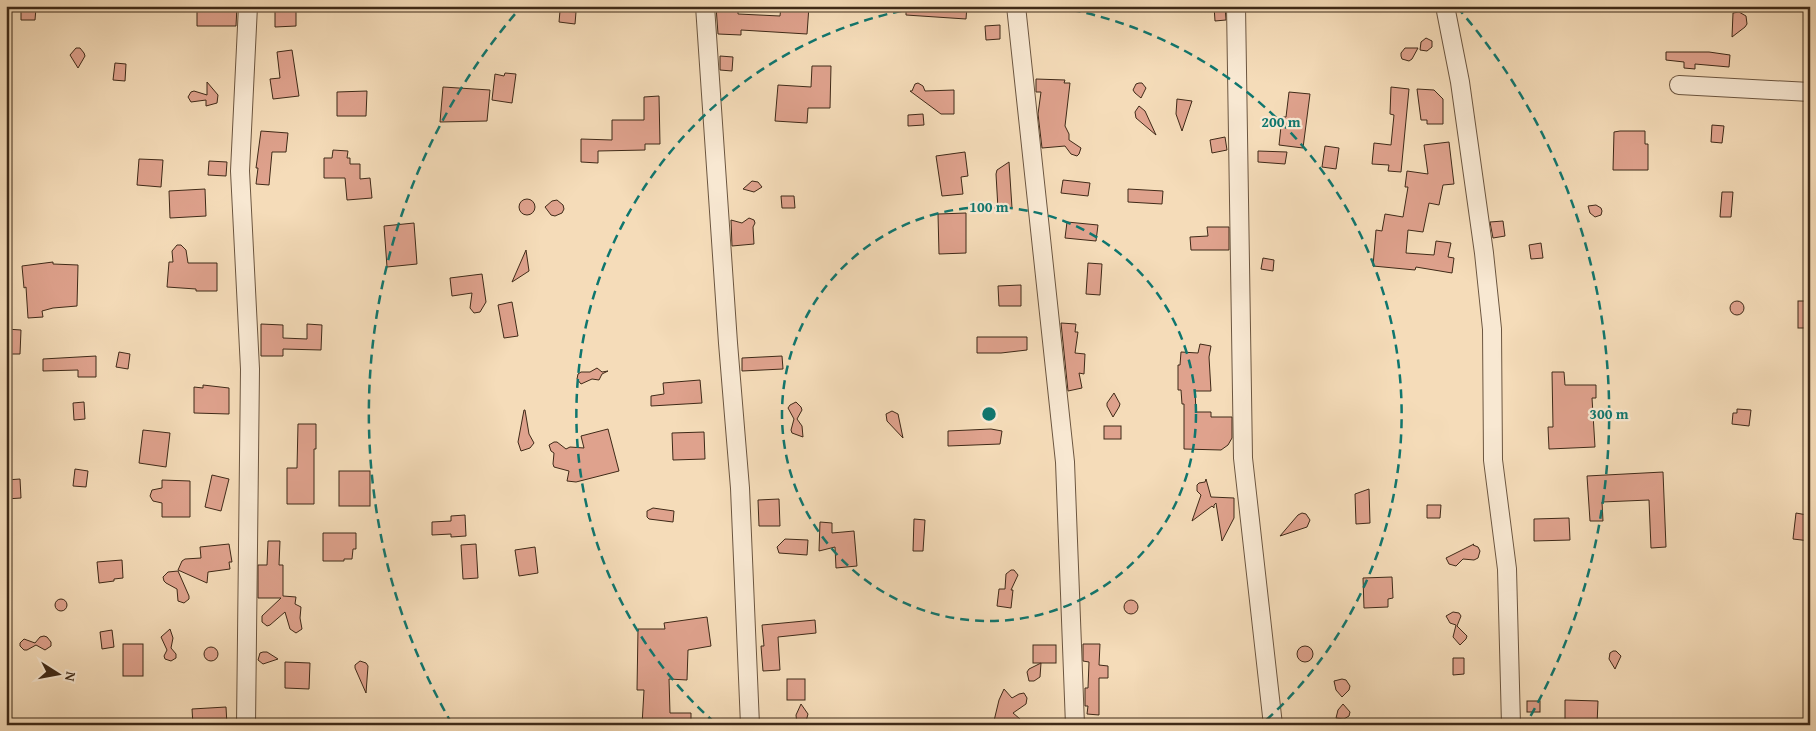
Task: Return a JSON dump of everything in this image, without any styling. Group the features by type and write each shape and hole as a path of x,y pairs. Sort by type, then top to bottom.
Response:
{"street":[{"path":"246,725 250,369 240,171 248,6"},
{"path":"705,6 728,344 740,488 750,725"},
{"path":"1016,6 1065,462 1075,725"},
{"path":"1236,6 1243,458 1273,725"},
{"path":"1445,6 1460,82 1484,253 1492,329 1492,460 1507,569 1511,725"},
{"path":"1679,85 1810,92"}],"building":[{"path":"197,6 237,6 236,26 197,26"},
{"path":"275,6 296,6 296,26 275,27"},
{"path":"716,6 738,6 738,14 780,16 781,6 809,6 807,34 741,30 741,35 718,34"},
{"path":"906,6 967,6 966,19 906,15"},
{"path":"1214,6 1225,6 1226,20 1215,21"},
{"path":"21,8 36,8 35,20 21,20"},
{"path":"560,11 576,12 575,24 559,22"},
{"path":"1739,12 1746,16 1747,24 1732,37 1733,13"},
{"path":"1000,25 1000,39 986,40 985,26"},
{"path":"1426,38 1432,41 1432,47 1427,51 1420,50 1421,42"},
{"path":"76,48 80,48 85,56 78,68 70,55"},
{"path":"1405,48 1418,48 1409,61 1402,59 1401,56"},
{"path":"292,50 299,96 273,99 270,79 280,78 277,52"},
{"path":"1666,52 1709,52 1730,55 1729,67 1695,64 1695,69 1684,68 1684,62 1666,60"},
{"path":"720,56 733,57 732,71 720,70"},
{"path":"115,63 126,64 125,81 113,80"},
{"path":"812,66 831,66 830,108 808,108 807,123 775,121 778,85 811,87"},
{"path":"505,73 516,74 512,103 492,100 495,74 504,76"},
{"path":"1036,79 1065,80 1064,83 1070,83 1065,126 1069,134 1069,140 1081,148 1077,156 1071,154 1065,146 1042,148 1038,114 1041,92 1036,92"},
{"path":"207,82 218,95 217,103 206,106 206,100 191,102 188,97 191,92 194,91 207,95"},
{"path":"918,83 923,86 925,91 954,90 954,114 941,114 910,91"},
{"path":"1142,83 1146,88 1141,98 1133,90 1136,84"},
{"path":"443,87 490,90 487,121 440,122"},
{"path":"1391,87 1409,89 1401,172 1388,171 1389,165 1372,164 1374,143 1391,145 1394,115 1390,114"},
{"path":"1417,89 1434,90 1443,99 1443,124 1427,124 1427,120 1421,120"},
{"path":"367,91 366,116 337,116 337,92"},
{"path":"1289,92 1310,94 1303,148 1279,145 1282,117 1286,117"},
{"path":"659,96 660,144 645,144 645,150 598,151 598,163 581,162 581,139 612,140 612,120 644,120 644,97"},
{"path":"1177,99 1192,101 1182,131 1176,114"},
{"path":"1139,106 1145,111 1156,135 1136,118 1135,112"},
{"path":"923,114 924,125 908,126 908,115"},
{"path":"1712,125 1724,126 1722,143 1711,142"},
{"path":"261,131 288,133 286,152 272,152 269,185 256,184 258,168 256,168"},
{"path":"1645,131 1645,144 1648,144 1648,170 1613,170 1614,132"},
{"path":"1225,137 1227,150 1212,153 1210,140"},
{"path":"1449,142 1454,184 1443,185 1439,205 1429,203 1423,232 1408,230 1406,253 1434,255 1436,241 1451,243 1448,257 1454,258 1452,273 1416,267 1415,270 1373,266 1376,230 1382,231 1385,214 1403,217 1408,187 1405,187 1407,171 1428,174 1424,145"},
{"path":"1325,146 1339,148 1336,169 1322,167"},
{"path":"333,150 348,151 347,158 350,158 350,164 360,164 360,179 370,178 372,198 347,200 345,178 324,178 324,158 332,158"},
{"path":"1258,151 1287,152 1285,164 1258,162"},
{"path":"965,152 968,176 961,177 963,194 942,196 936,156"},
{"path":"139,159 163,160 161,187 137,185"},
{"path":"209,161 227,162 226,176 208,175"},
{"path":"1009,162 1012,208 998,209 996,174 997,170"},
{"path":"1063,180 1090,183 1088,196 1061,193"},
{"path":"752,181 758,182 762,187 754,192 743,189"},
{"path":"205,189 206,216 170,218 169,191"},
{"path":"1128,189 1163,191 1162,204 1128,202"},
{"path":"1722,192 1733,192 1731,217 1720,217"},
{"path":"781,196 794,196 795,208 782,208"},
{"path":"527,199 535,207 527,215 519,207"},
{"path":"557,200 563,205 564,209 562,213 555,216 551,215 545,207 552,201"},
{"path":"1596,205 1602,211 1601,215 1595,217 1590,213 1588,206"},
{"path":"966,213 966,253 939,254 938,214"},
{"path":"749,218 754,220 755,223 753,227 754,244 732,246 731,220 742,223"},
{"path":"1503,221 1505,236 1493,238 1490,222"},
{"path":"1067,222 1098,225 1096,241 1065,238"},
{"path":"414,223 417,264 387,267 384,226"},
{"path":"1207,227 1229,227 1229,250 1191,250 1190,237 1208,236"},
{"path":"1541,243 1543,258 1531,259 1529,245"},
{"path":"177,245 181,245 186,250 188,263 217,263 217,291 196,291 196,289 167,287 169,262 173,262 172,251"},
{"path":"526,250 529,271 512,282"},
{"path":"1263,258 1274,260 1273,271 1261,269"},
{"path":"53,262 53,264 78,265 77,306 53,308 42,311 43,317 28,318 26,287 24,288 22,266"},
{"path":"1088,263 1102,264 1100,295 1086,294"},
{"path":"482,274 486,302 480,312 474,313 470,308 472,293 452,296 450,278"},
{"path":"1021,285 1021,306 999,306 998,286"},
{"path":"1734,301 1740,301 1744,308 1740,315 1734,315 1730,311 1730,305"},
{"path":"1798,301 1810,301 1810,328 1798,328"},
{"path":"512,302 518,336 504,338 498,305"},
{"path":"1061,323 1076,324 1075,332 1078,332 1075,353 1085,354 1084,374 1079,373 1082,388 1068,391"},
{"path":"261,324 283,325 283,338 307,339 307,324 322,325 321,350 283,349 283,356 261,356"},
{"path":"6,329 21,330 20,354 6,354"},
{"path":"977,337 1027,337 1027,350 977,353"},
{"path":"1200,344 1211,346 1209,357 1211,391 1195,391 1196,412 1211,412 1211,417 1232,417 1232,438 1228,445 1221,450 1184,449 1184,404 1182,404 1181,390 1178,390 1178,365 1180,365 1181,352 1198,353"},
{"path":"119,352 130,354 128,369 116,367"},
{"path":"96,356 96,377 78,377 78,370 43,371 43,359"},
{"path":"782,356 783,369 742,371 742,358"},
{"path":"597,368 602,372 608,371 602,374 599,380 592,379 581,384 577,379 578,374 581,372 590,372"},
{"path":"1552,372 1564,372 1565,385 1596,385 1596,398 1592,398 1595,447 1549,449 1548,427 1553,427"},
{"path":"700,380 702,403 651,406 651,396 664,394 663,383"},
{"path":"203,385 229,388 229,414 194,413 194,387 203,388"},
{"path":"1114,393 1120,404 1113,417 1107,403"},
{"path":"84,402 85,419 74,420 73,403"},
{"path":"796,402 802,410 797,419 802,426 803,437 792,433 791,430 794,419 788,408"},
{"path":"1737,409 1751,410 1749,426 1732,424 1733,413 1737,413"},
{"path":"524,410 529,434 534,443 530,448 521,451 518,442"},
{"path":"892,411 898,414 903,438 887,421 886,414"},
{"path":"298,424 316,424 314,504 287,504 287,468 297,468"},
{"path":"1104,426 1121,426 1121,439 1104,439"},
{"path":"608,429 619,471 576,482 567,481 569,471 554,467 554,453 549,445 557,442 566,449 570,447 584,448 581,436"},
{"path":"991,429 1002,431 1000,444 948,446 948,431"},
{"path":"143,430 170,433 166,467 139,463"},
{"path":"704,432 705,459 673,460 672,433"},
{"path":"75,469 88,471 86,487 73,486"},
{"path":"339,471 370,471 370,506 339,506"},
{"path":"1663,472 1666,547 1651,548 1649,500 1602,502 1603,521 1590,521 1587,476"},
{"path":"212,475 229,479 221,511 205,507"},
{"path":"20,479 21,498 6,499 6,480"},
{"path":"1206,479 1211,497 1234,498 1234,518 1222,541 1216,503 1214,508 1212,506 1192,521 1201,495 1197,491 1197,485 1205,482"},
{"path":"162,480 190,481 190,517 162,517 162,503 153,501 150,496 152,490 162,488"},
{"path":"1369,489 1370,523 1356,524 1355,494"},
{"path":"779,499 780,526 759,526 758,500"},
{"path":"1427,505 1441,505 1440,518 1427,518"},
{"path":"653,508 674,511 673,522 649,519 647,511"},
{"path":"1796,513 1807,515 1810,518 1810,541 1793,539"},
{"path":"1306,514 1310,520 1307,527 1280,536 1298,515"},
{"path":"465,515 466,536 451,537 451,534 432,535 432,522 451,521 451,516"},
{"path":"1569,518 1570,540 1534,541 1534,519"},
{"path":"914,519 925,520 923,551 913,551"},
{"path":"820,522 832,523 832,533 854,531 857,566 836,568 835,547 819,551"},
{"path":"323,533 356,533 356,549 353,549 352,559 323,561"},
{"path":"785,539 808,540 807,555 779,553 777,547"},
{"path":"268,541 280,541 279,565 283,565 283,596 296,597 295,604 301,607 302,629 296,633 290,629 285,612 270,625 267,626 262,622 262,616 281,598 258,598 258,565 267,565"},
{"path":"229,544 232,562 229,562 230,569 208,572 207,583 178,570 185,559 201,558 200,547"},
{"path":"476,544 478,578 463,579 461,545"},
{"path":"1474,544 1480,551 1478,558 1474,560 1463,559 1456,566 1449,564 1446,558"},
{"path":"535,547 538,573 519,576 515,550"},
{"path":"122,560 123,578 99,583 97,562"},
{"path":"1014,570 1018,575 1011,590 1013,590 1011,608 997,606 999,589 1005,589 1006,574"},
{"path":"178,571 189,596 189,599 184,603 178,601 177,589 166,583 163,577 168,572"},
{"path":"1392,577 1393,598 1388,599 1388,607 1364,608 1363,578"},
{"path":"63,599 66,600 66,610 59,611 56,610 55,603 56,600"},
{"path":"1131,600 1136,602 1138,607 1136,612 1131,614 1126,612 1124,607 1126,602"},
{"path":"1453,612 1459,613 1461,616 1457,626 1467,636 1460,645 1453,637 1456,625 1450,623 1446,616"},
{"path":"707,617 711,646 688,650 687,680 669,679 670,713 691,713 691,725 642,725 644,690 637,690 638,629 665,629 664,623"},
{"path":"815,620 816,633 778,637 780,670 763,671 761,646 764,646 762,625"},
{"path":"170,629 173,638 171,648 176,654 176,658 171,661 165,659 164,656 167,650 161,637"},
{"path":"112,630 114,647 102,649 100,632"},
{"path":"44,636 51,642 51,646 45,650 36,645 27,650 20,646 24,639 35,643 40,637"},
{"path":"123,644 143,644 143,676 123,676"},
{"path":"1083,644 1100,644 1099,665 1108,666 1108,678 1099,678 1099,715 1087,714 1088,706 1085,706 1085,688 1088,688 1089,662 1083,661"},
{"path":"1033,645 1056,645 1056,663 1033,663"},
{"path":"1302,646 1308,646 1313,651 1311,660 1302,662 1297,657 1297,651"},
{"path":"211,647 216,649 218,654 216,659 211,661 206,659 204,654 206,649"},
{"path":"1616,651 1621,656 1615,669 1609,659 1610,653"},
{"path":"267,652 278,659 263,664 258,660 260,653"},
{"path":"1453,658 1464,658 1464,674 1453,675"},
{"path":"360,661 368,666 366,693 355,668 355,665"},
{"path":"285,662 310,663 309,689 285,688"},
{"path":"1041,663 1040,677 1034,681 1029,681 1027,672 1029,669"},
{"path":"787,679 805,679 805,700 787,700"},
{"path":"1346,680 1350,686 1349,690 1342,697 1336,690 1334,681"},
{"path":"1004,689 1012,698 1024,693 1027,698 1026,704 1013,713 1027,725 993,725 999,700"},
{"path":"1565,700 1598,701 1597,725 1565,725"},
{"path":"1527,701 1540,701 1540,712 1527,712"},
{"path":"801,704 808,714 805,725 797,725 796,715"},
{"path":"1343,704 1350,712 1349,716 1344,719 1336,718 1338,710"},
{"path":"226,707 227,725 193,725 192,709"}]}
